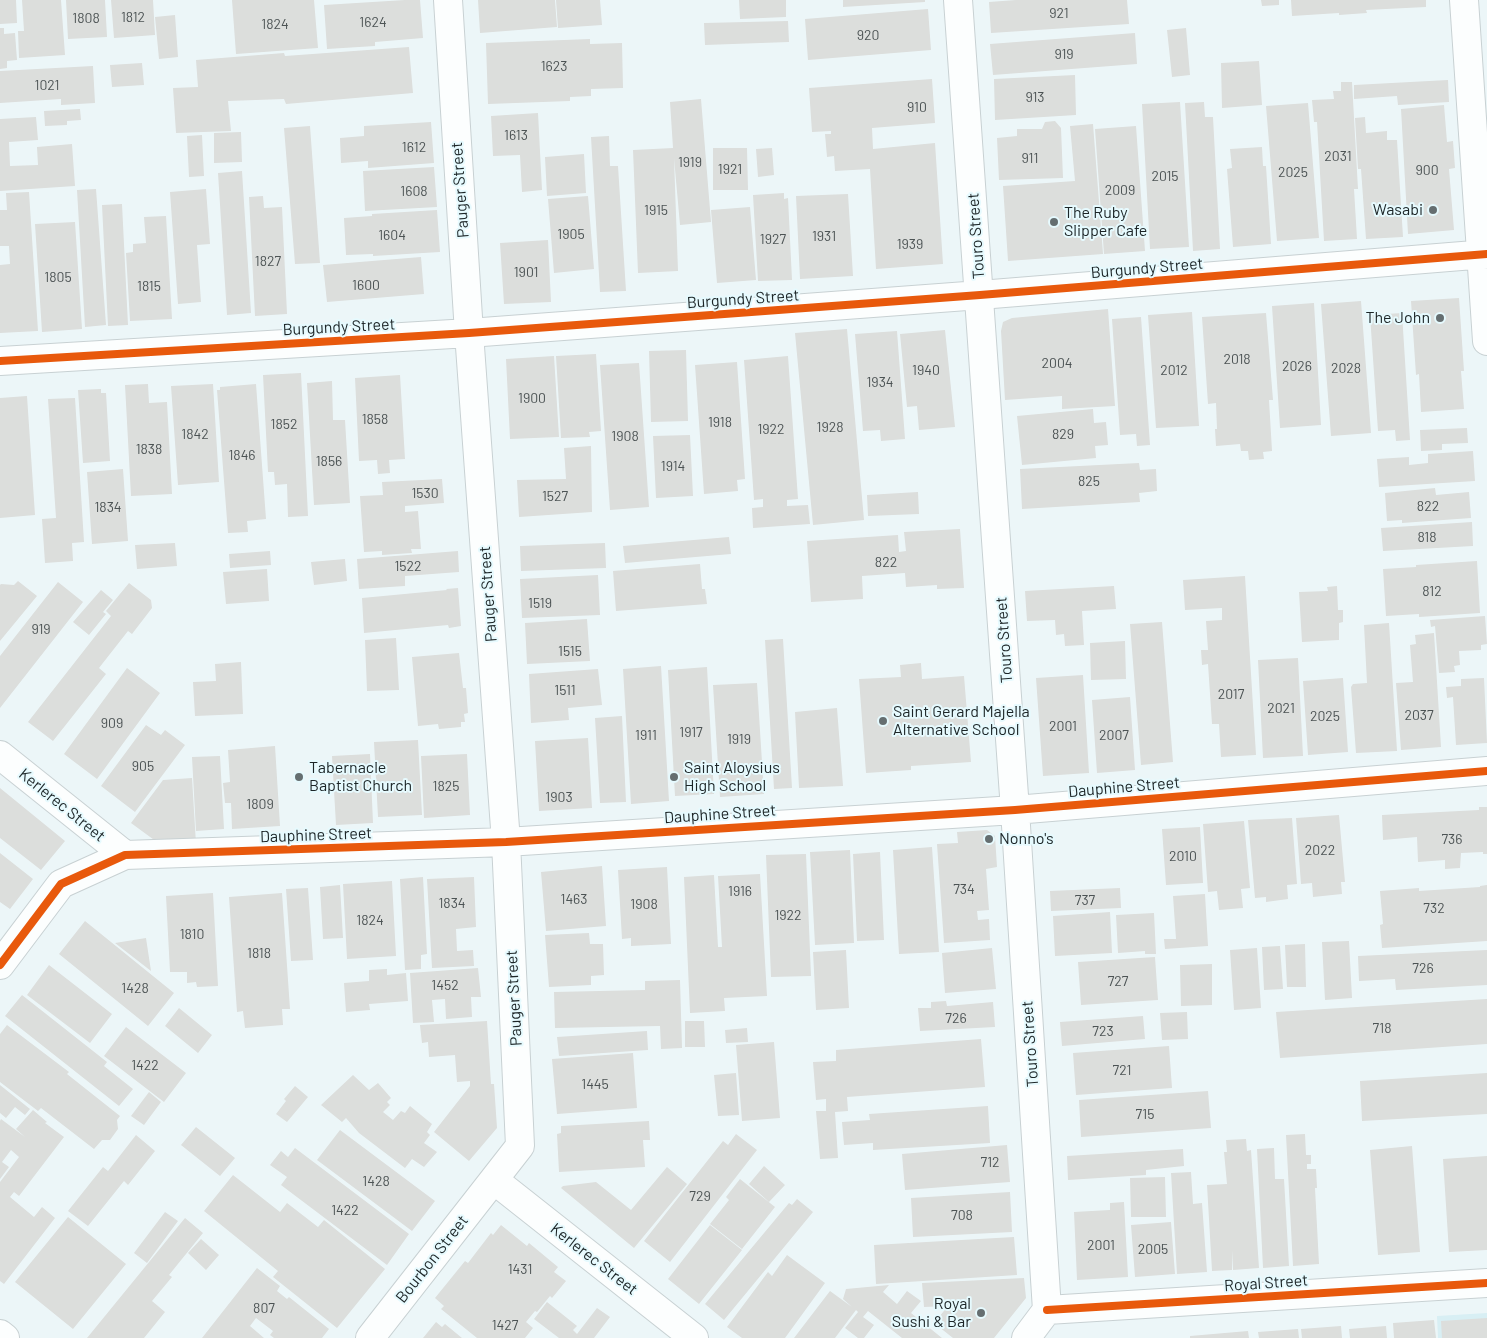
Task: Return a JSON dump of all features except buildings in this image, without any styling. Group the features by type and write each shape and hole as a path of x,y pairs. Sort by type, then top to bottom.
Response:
{"street":[{"name":"Pauger Street","path":"448,0 469,333 506,842 520,1146 494,1180"},
{"name":"Touro Street","path":"958,0 1015,810 1047,1310"},
{"path":"1464,0 1484,254 1487,341"},
{"name":"Burgundy Street","path":"0,361 469,333 980,296 1484,254"},
{"name":"Kerlerec Street","path":"0,755 125,855"},
{"name":"Dauphine Street","path":"0,965 61,884 125,855 506,842 1015,810 1487,771"},
{"name":"Kerlerec Street","path":"494,1180 694,1338"},
{"name":"Bourbon Street","path":"370,1338 494,1180"},
{"name":"Royal Street","path":"1047,1310 1487,1283"},
{"path":"1026,1338 1047,1310"},
{"path":"0,1334 5,1338"}],"shaded area":[{"path":"1487,1313 1487,1338 1438,1338 1437,1316"}],"cycle path":[{"path":"0,361 469,333 980,295 1487,254"},
{"path":"0,965 61,884 125,855 506,842 1015,810 1487,771"},
{"path":"1047,1310 1487,1283"}],"place":[{"name":"Wasabi","path":"1433,210"},
{"name":"The Ruby Slipper Cafe","path":"1054,222"},
{"name":"The John","path":"1440,318"},
{"name":"Saint Gerard Majella Alternative School","path":"883,721"},
{"name":"Tabernacle Baptist Church","path":"299,777"},
{"name":"Saint Aloysius High School","path":"674,777"},
{"name":"Nonno's","path":"989,839"},
{"name":"Royal Sushi & Bar","path":"981,1313"}]}
